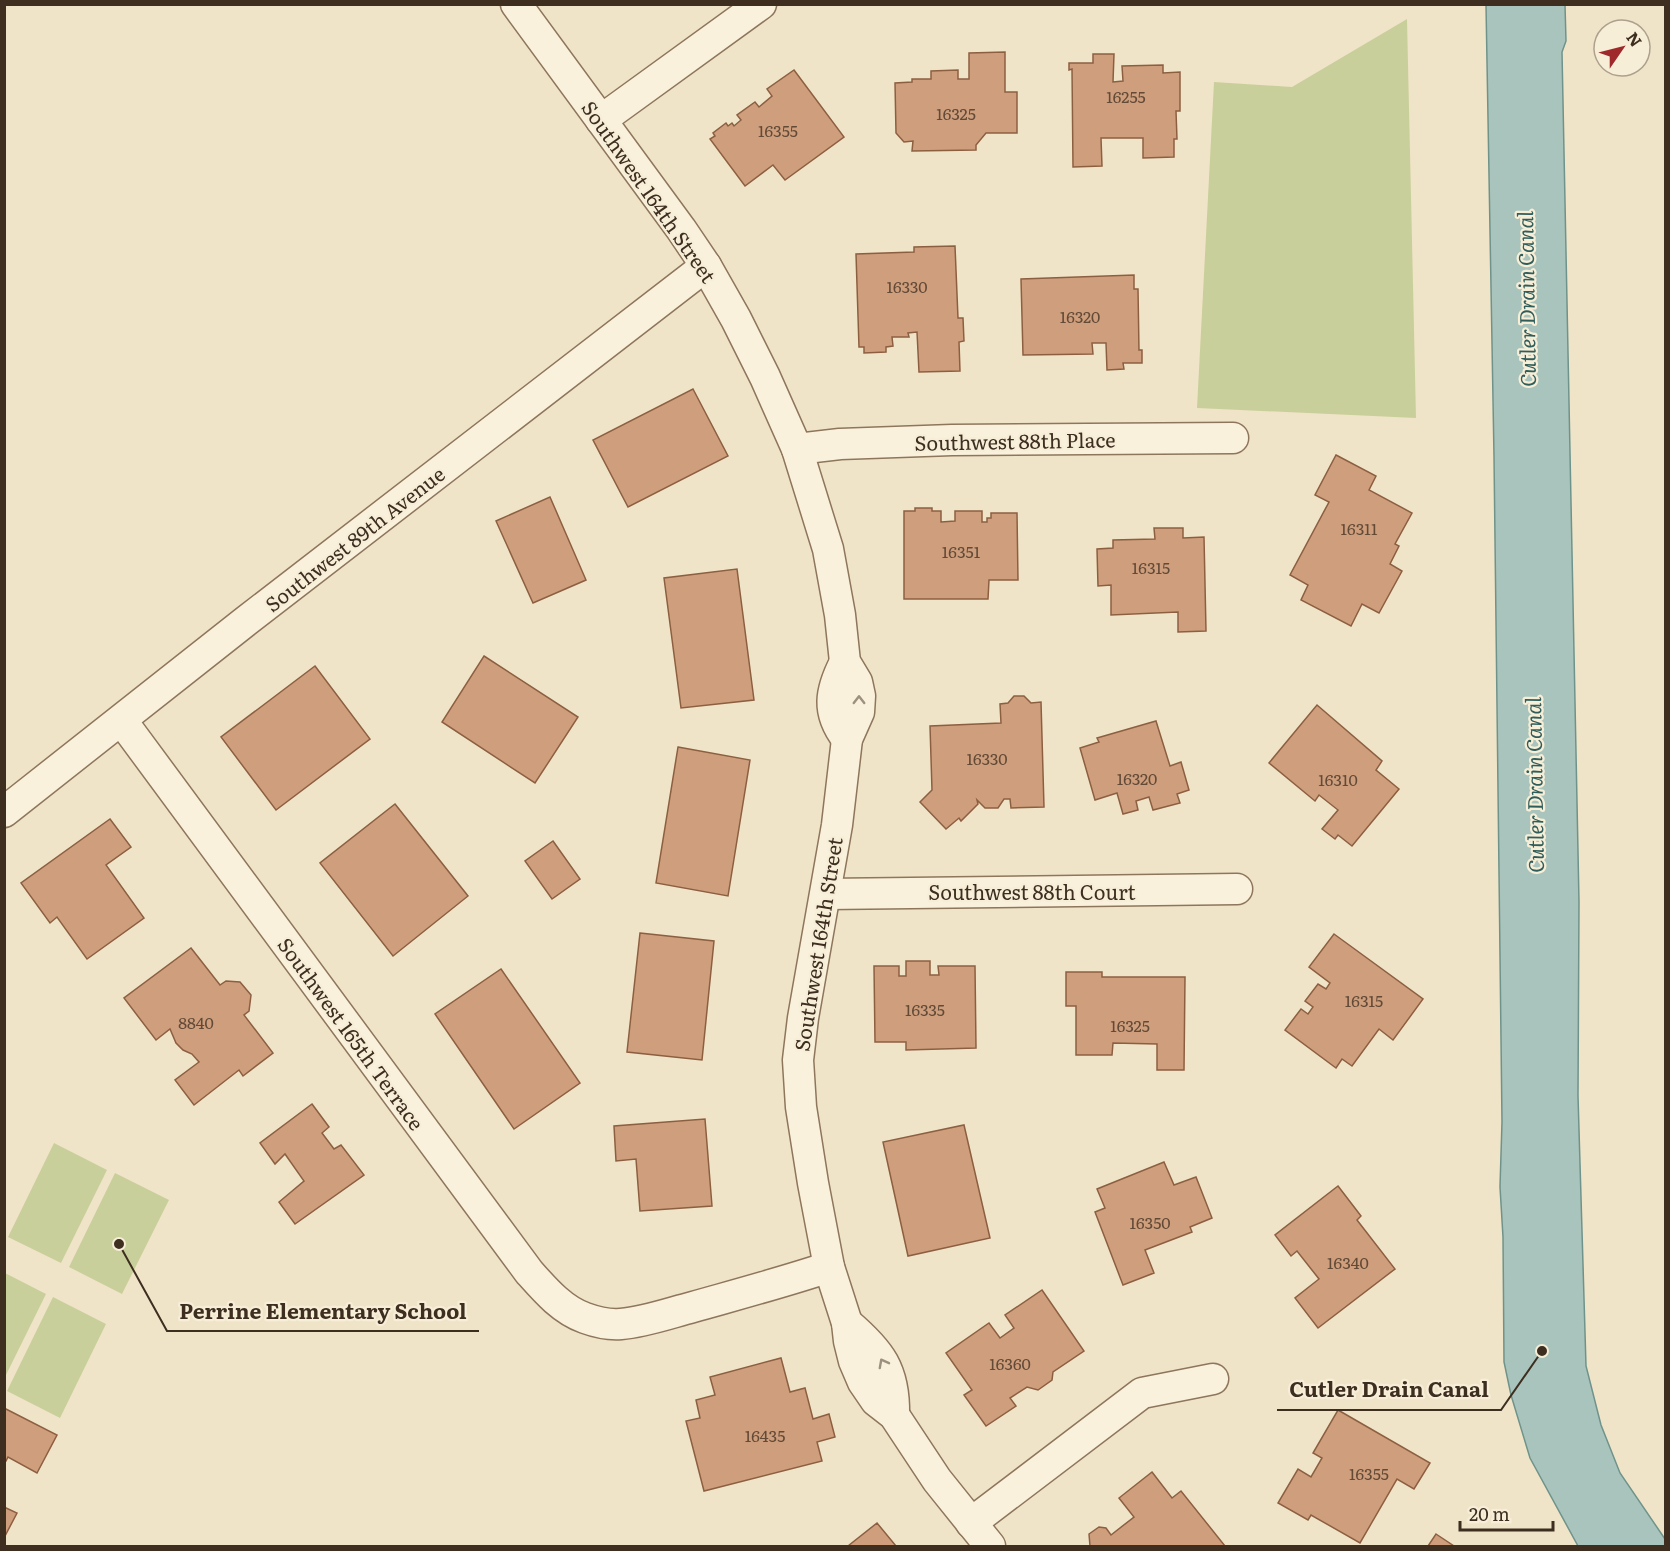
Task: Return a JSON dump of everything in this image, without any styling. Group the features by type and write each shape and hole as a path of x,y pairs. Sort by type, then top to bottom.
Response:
{"street":[{"name":"Southwest 164th Street","path":"516,4 706,266 765,377 797,449 828,549 840,615 844,662 835,681 832,696 833,709 839,729 847,739 837,825 798,1060 805,1128 829,1267 847,1323 867,1340 888,1370 893,1390 894,1415 937,1480 990,1546"},
{"path":"601,120 761,4"},
{"name":"Southwest 89th Avenue","path":"4,812 246,621 706,266"},
{"name":"Southwest 88th Place","path":"797,449 840,444 952,440 1233,438"},
{"name":"Southwest 165th Terrace","path":"122,721 529,1272 567,1309 583,1318 601,1323 621,1324 648,1319 787,1281 829,1267"},
{"name":"Southwest 88th Court","path":"826,894 1237,889"},
{"path":"971,1523 1142,1394 1213,1379"}],"green space":[{"path":"1407,19 1416,418 1197,408 1214,82 1292,87"},
{"path":"54,1143 107,1170 61,1263 8,1237"},
{"path":"115,1173 169,1200 122,1294 69,1267"},
{"path":"5,1273 46,1294 5,1377"},
{"path":"53,1297 106,1324 60,1418 7,1391"}],"water":[{"path":"1486,5 1565,5 1566,41 1562,52 1579,902 1578,1096 1586,1366 1601,1425 1620,1473 1665,1539 1665,1546 1578,1546 1530,1458 1511,1395 1504,1362 1503,1237 1500,1187 1502,1122 1494,456"}],"building":[{"path":"1005,52 1005,92 1017,92 1017,133 986,133 976,145 976,150 912,151 913,141 904,142 896,133 895,83 912,82 912,79 931,79 931,71 958,70 958,79 969,79 969,53"},
{"path":"1093,54 1114,54 1113,82 1123,81 1122,66 1163,65 1163,73 1180,72 1180,111 1176,111 1177,139 1174,139 1174,157 1143,158 1143,138 1101,138 1102,166 1073,167 1072,69 1069,70 1069,63 1093,63"},
{"path":"794,70 844,137 785,180 773,165 745,186 710,139 715,136 713,133 726,123 728,126 732,123 734,126 741,120 737,115 755,102 759,107 772,96 767,89"},
{"path":"955,246 958,318 963,318 964,341 959,342 960,371 919,372 917,332 908,333 909,337 892,337 893,346 886,347 886,352 864,353 864,347 859,347 856,254 914,252 914,247"},
{"path":"1134,275 1134,289 1138,289 1139,350 1142,350 1142,363 1123,363 1124,369 1107,370 1106,343 1092,343 1093,354 1023,355 1021,279"},
{"path":"693,389 728,456 628,507 593,440"},
{"path":"1336,455 1376,476 1369,490 1412,513 1395,544 1399,546 1390,564 1402,571 1379,613 1362,604 1351,626 1301,600 1308,585 1290,575 1329,502 1315,495"},
{"path":"550,497 586,580 533,603 496,521"},
{"path":"915,508 932,508 932,511 941,511 941,522 955,521 955,511 982,511 982,522 987,522 987,518 991,518 991,513 1017,513 1018,580 989,580 988,599 904,599 904,511 915,511"},
{"path":"1154,528 1183,528 1183,538 1204,537 1206,631 1178,632 1178,612 1111,615 1111,585 1098,586 1097,549 1113,548 1113,540 1155,539"},
{"path":"737,569 754,700 681,708 664,578"},
{"path":"484,656 578,717 535,783 442,722"},
{"path":"315,666 370,739 276,810 221,737"},
{"path":"1014,696 1024,696 1031,703 1041,702 1044,807 1011,808 1010,799 1004,799 998,808 985,808 977,800 978,804 961,821 959,818 946,829 920,802 932,790 930,726 1001,723 1000,704 1008,703"},
{"path":"1317,705 1382,761 1376,770 1399,789 1352,846 1338,835 1335,839 1322,829 1338,810 1319,795 1315,801 1269,763"},
{"path":"1156,721 1170,766 1181,762 1189,790 1177,794 1180,803 1153,810 1149,797 1136,801 1138,810 1123,814 1117,793 1095,800 1080,748 1099,742 1097,738"},
{"path":"678,747 750,760 728,896 656,883"},
{"path":"395,804 468,896 393,956 320,863"},
{"path":"110,819 131,847 106,865 144,918 87,959 57,917 50,923 21,883"},
{"path":"553,841 580,879 552,899 525,861"},
{"path":"640,933 714,941 702,1060 627,1052"},
{"path":"1334,934 1423,999 1393,1040 1379,1029 1352,1066 1342,1059 1336,1068 1285,1030 1301,1009 1308,1014 1313,1007 1305,1001 1318,984 1326,989 1330,983 1309,967"},
{"path":"191,948 220,985 226,981 240,982 251,995 249,1011 244,1015 273,1053 243,1076 239,1070 194,1105 175,1080 199,1062 176,1043 170,1029 156,1040 124,998"},
{"path":"906,961 930,961 930,975 939,975 938,966 975,966 976,1048 906,1050 906,1042 875,1042 874,966 899,966 899,976 906,976"},
{"path":"501,969 580,1083 514,1129 435,1014"},
{"path":"1066,972 1102,972 1102,977 1185,977 1184,1070 1157,1070 1157,1044 1113,1043 1112,1055 1076,1055 1076,1006 1066,1006"},
{"path":"312,1104 329,1127 322,1133 334,1149 341,1145 364,1175 295,1224 279,1202 304,1181 285,1154 275,1164 260,1143"},
{"path":"705,1119 712,1206 640,1211 636,1159 616,1161 614,1126"},
{"path":"964,1125 990,1238 908,1256 883,1142"},
{"path":"1164,1162 1174,1185 1196,1177 1212,1218 1190,1227 1192,1232 1145,1250 1154,1273 1123,1285 1095,1212 1105,1208 1097,1189"},
{"path":"1338,1186 1361,1216 1357,1220 1395,1269 1318,1328 1295,1298 1319,1279 1297,1251 1291,1256 1275,1235"},
{"path":"1042,1290 1084,1351 1053,1372 1052,1380 1038,1390 1027,1387 1010,1398 1016,1406 986,1426 964,1395 972,1390 946,1353 989,1323 1000,1338 1014,1328 1005,1315"},
{"path":"781,1358 790,1392 805,1388 813,1419 829,1414 835,1437 817,1442 822,1461 704,1491 686,1421 700,1418 696,1400 715,1395 710,1377"},
{"path":"4,1408 57,1435 37,1473 8,1457 6,1461 4,1460"},
{"path":"1338,1410 1430,1463 1414,1489 1397,1479 1360,1543 1311,1515 1308,1520 1278,1503 1298,1469 1311,1477 1322,1458 1313,1453"},
{"path":"1152,1472 1172,1498 1181,1491 1225,1546 1090,1546 1089,1534 1099,1527 1106,1528 1111,1535 1134,1517 1119,1498"},
{"path":"4,1507 17,1513 4,1538"},
{"path":"877,1523 896,1546 848,1546"},
{"path":"1436,1534 1454,1546 1428,1546"}],"place":[{"name":"Perrine Elementary School","path":"119,1244"},
{"name":"Cutler Drain Canal","path":"1542,1351"}]}
